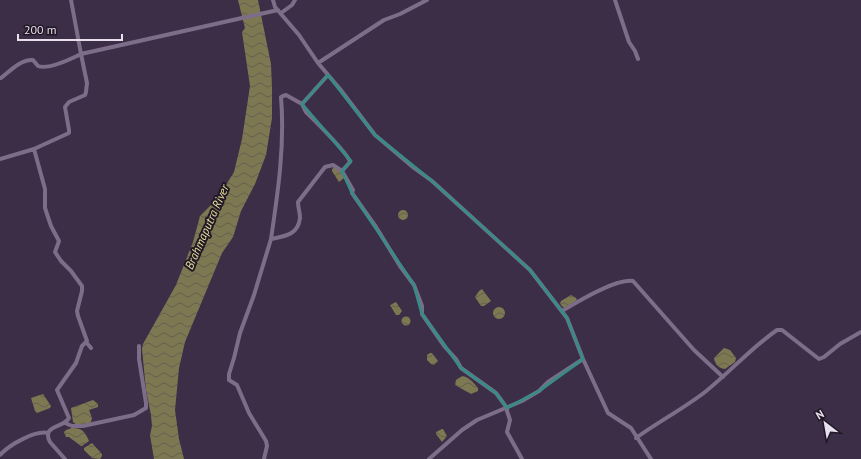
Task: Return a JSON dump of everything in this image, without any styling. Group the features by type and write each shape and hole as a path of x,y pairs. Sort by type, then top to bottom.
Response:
{"street":[{"path":"0,159 34,149 68,133 69,130 65,107 69,102 84,95 86,92 87,83 71,0"},
{"path":"273,0 280,12 318,63 375,135 432,181 530,270 567,318 583,359 608,413 631,428 636,438 651,459"},
{"path":"2,78 17,65 27,60 33,60 38,66 44,67 68,60 81,54 265,13 280,12 292,5 295,0"},
{"path":"318,63 384,20 428,0"},
{"path":"615,0 629,42 636,51 638,58"},
{"path":"302,104 328,75"},
{"path":"264,459 267,446 266,441 249,413 237,385 228,379 240,333 254,295 271,239 282,161 283,118 281,98 283,96 286,95 302,104 306,112 350,159 350,162 342,171"},
{"path":"34,149 45,189 44,208 59,241 55,252 82,286 77,311 86,342 91,348"},
{"path":"271,239 292,234 300,218 298,202 325,167 333,165 342,171 353,190 352,194 376,227 400,266 414,285 422,306 422,314 437,336 456,359 461,368 496,393 507,408 507,413 510,420 507,432 522,459"},
{"path":"562,311 601,290 627,280 632,281 694,350 723,377"},
{"path":"636,438 704,392 723,377 743,357 779,329 819,359 840,344 861,332"},
{"path":"65,459 50,442 48,433 52,428 69,420 69,416 57,390 72,371 82,346 86,342"},
{"path":"65,423 72,426 83,426 134,415 146,408 139,359 139,346"},
{"path":"429,459 462,430 477,420 522,401 539,391 548,382 583,359"},
{"path":"0,455 20,440 44,432 48,433"}],"highlighted area":[{"path":"328,75 375,135 432,181 530,270 567,318 583,359 539,391 507,408 496,393 461,368 422,314 414,285 352,193 342,171 351,161 302,104"}],"water":[{"name":"Brahmaputra River","path":"238,0 258,0 271,64 272,118 266,155 255,184 241,211 233,237 222,253 185,342 179,368 175,410 179,439 184,459 154,459 150,435 152,426 151,415 146,390 142,349 143,344 176,285 193,242 200,216 218,198 234,172 242,139 250,86 242,32 245,28"},
{"path":"335,167 340,171 344,178 339,182 332,171"},
{"path":"401,210 405,210 407,211 407,219 401,220 398,217 398,213"},
{"path":"482,289 491,301 484,306 481,306 475,297"},
{"path":"571,295 577,300 564,308 560,304 561,301"},
{"path":"396,302 402,311 399,315 396,315 390,305"},
{"path":"497,307 501,307 505,313 501,319 497,319 493,315 493,311"},
{"path":"406,316 411,321 406,326 401,321"},
{"path":"724,348 730,350 736,358 735,362 725,369 720,368 717,365 714,358"},
{"path":"432,353 438,361 434,365 427,360 427,355"},
{"path":"462,376 473,382 478,388 478,391 471,394 455,385 456,380"},
{"path":"43,394 51,406 50,408 37,413 31,398"},
{"path":"93,400 98,404 98,407 89,410 92,418 91,422 82,425 75,424 73,422 71,408"},
{"path":"72,428 83,431 89,441 81,446 69,437 66,437 64,432"},
{"path":"442,429 447,436 442,442 436,432"},
{"path":"92,443 102,454 100,459 92,458 84,450 84,448"}]}
